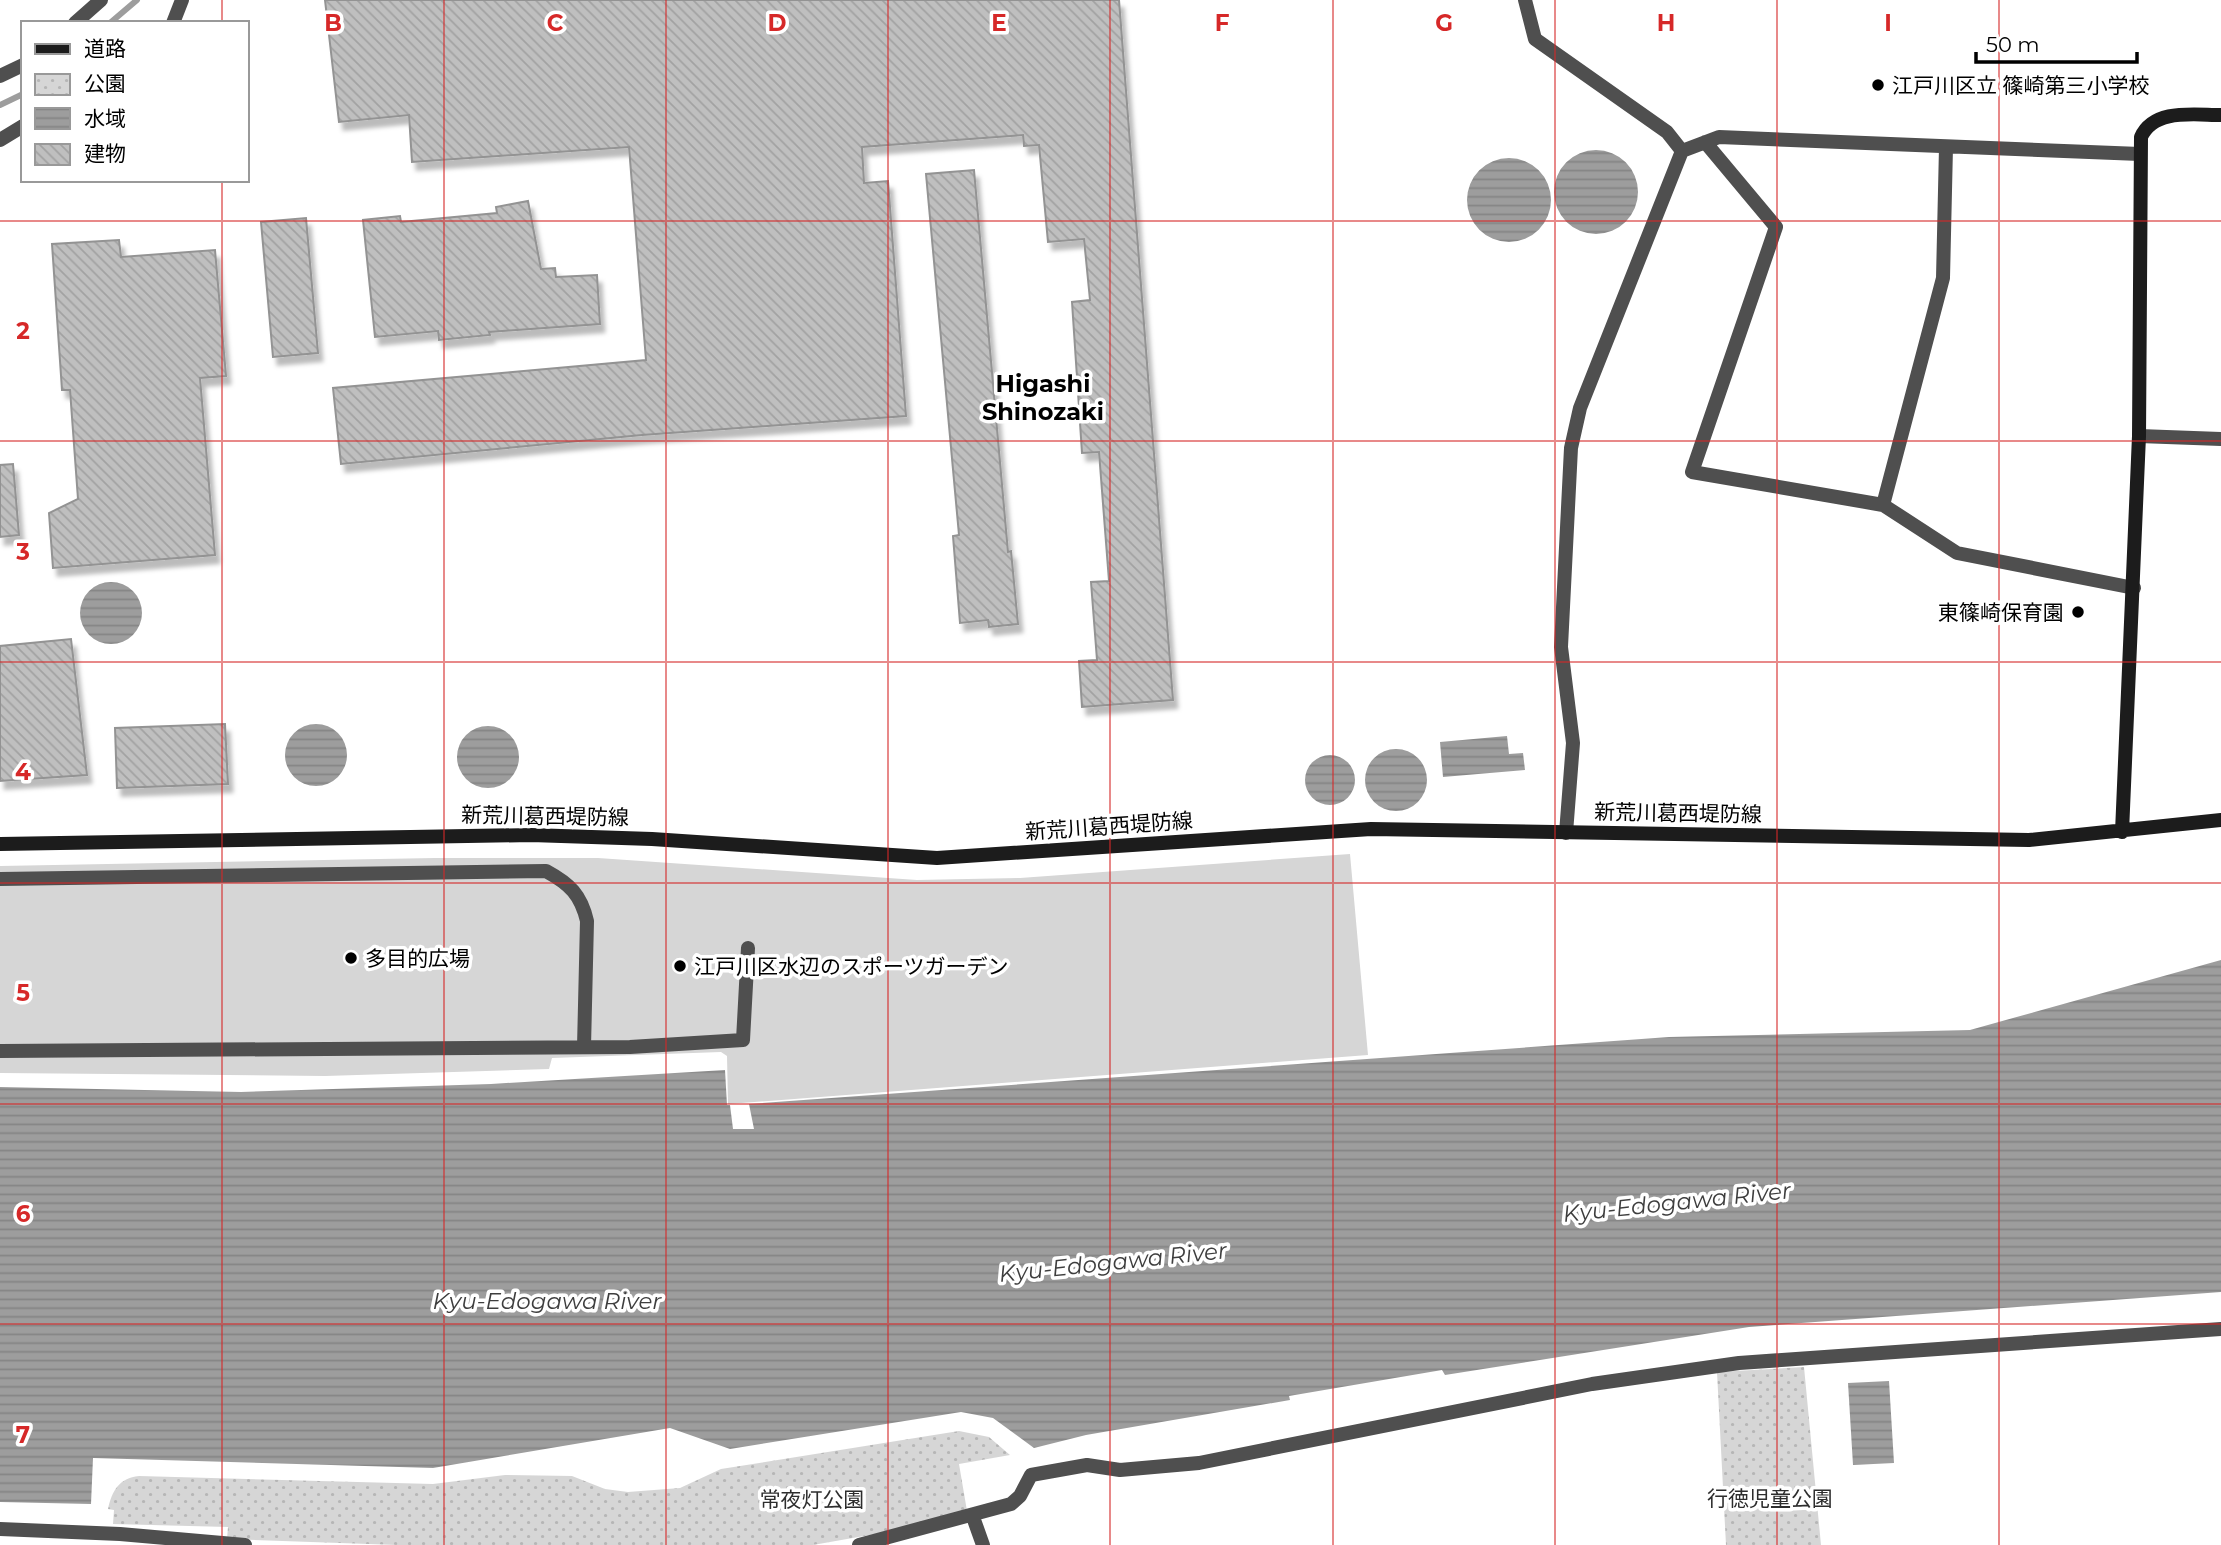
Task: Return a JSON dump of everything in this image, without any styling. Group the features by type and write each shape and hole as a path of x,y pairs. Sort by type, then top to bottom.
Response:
{"main road":[{"path":"2122,832 2139,436 2140,154 2143,132 2153,122 2175,116 2221,115"},
{"name":"新荒川葛西堤防線","path":"0,844 531,835 652,839 937,858 1371,829 2029,840 2221,820"}],"street":[{"path":"77,21 101,0"},
{"path":"174,21 182,0"},
{"path":"1525,0 1535,39 1667,132 1682,151"},
{"path":"0,76 21,66"},
{"path":"0,140 21,127"},
{"path":"1566,833 1573,743 1560,647 1571,449 1580,408 1682,151 1719,137 2140,154"},
{"path":"1705,142 1776,227 1692,472 1882,505 1957,553 2134,588"},
{"path":"1882,505 1943,278 1946,147"},
{"path":"2139,436 2221,439"},
{"path":"0,879 547,871 568,882 583,902 587,922 584,1047"},
{"path":"0,1051 584,1047 743,1040 748,948"},
{"path":"859,1545 973,1517 1014,1502 1031,1475 1046,1471 1087,1465 1120,1470 1199,1464 1592,1384 1739,1363 2221,1329"},
{"path":"973,1517 983,1545"},
{"path":"0,1529 120,1534 245,1545"}],"green space":[{"name":"江戸川区水辺のスポーツガーデン","path":"1350,854 1368,1055 728,1104 727,1056 721,1052 552,1058 549,1069 325,1076 0,1073 0,866 435,858 598,858 917,880 1020,878"},
{"name":"行徳児童公園","path":"1804,1367 1821,1545 1726,1545 1717,1372"},
{"name":"常夜灯公園","path":"959,1431 989,1437 1010,1455 959,1464 967,1511 881,1533 813,1545 397,1545 227,1539 228,1527 113,1524 114,1510 108,1509 118,1486 126,1479 139,1476 433,1484 505,1475 572,1476 605,1489 628,1492 680,1488 721,1469"}],"water":[{"path":"1596,150 1612,153 1626,162 1635,176 1638,192 1635,208 1626,222 1612,231 1596,234 1580,231 1566,222 1557,208 1554,192 1557,176 1566,162 1580,153"},
{"path":"1509,158 1525,161 1539,170 1548,184 1551,200 1548,216 1539,230 1525,239 1509,242 1493,239 1479,230 1470,216 1467,200 1470,184 1479,170 1493,161"},
{"path":"111,582 133,591 142,613 133,635 111,644 89,635 80,613 89,591"},
{"path":"316,724 338,733 347,755 338,777 316,786 294,777 285,755 294,733"},
{"path":"488,726 510,735 519,757 510,779 488,788 466,779 457,757 466,735"},
{"path":"1507,736 1509,754 1523,753 1525,770 1443,777 1440,742"},
{"path":"1396,749 1418,758 1427,780 1418,802 1396,811 1374,802 1365,780 1374,758"},
{"path":"1320,756 1340,756 1354,770 1354,790 1340,804 1320,804 1306,790 1306,770"},
{"name":"Kyu-Edogawa River","path":"2221,960 2221,1292 1749,1327 1445,1375 1442,1370 1289,1396 1290,1400 1086,1435 1034,1448 993,1418 961,1412 730,1449 670,1428 433,1468 93,1458 91,1504 0,1502 0,1087 241,1092 491,1084 725,1070 727,1105 730,1105 733,1129 754,1129 749,1104 1669,1037 1970,1030"},
{"path":"1889,1381 1894,1463 1853,1465 1848,1383"}],"building":[{"path":"325,0 1119,0 1173,700 1082,707 1079,661 1097,660 1091,582 1109,581 1099,452 1082,453 1072,302 1090,300 1084,239 1048,242 1039,145 1024,146 1023,135 862,147 864,183 888,181 906,416 642,435 341,464 333,388 646,360 629,147 412,162 409,115 339,122"},
{"path":"974,170 1008,552 1011,551 1018,624 989,627 988,620 960,623 953,536 959,535 926,174"},
{"path":"528,201 541,269 555,268 556,277 597,275 600,324 489,332 490,335 439,340 438,331 375,337 363,220 400,216 401,222 497,213 496,207"},
{"path":"306,218 318,353 273,357 261,222"},
{"path":"119,240 121,257 215,250 226,376 200,378 215,555 53,568 49,513 78,499 70,390 62,390 52,244"},
{"path":"13,464 19,535 0,537 0,465"},
{"path":"71,639 87,775 0,781 0,646"},
{"path":"225,724 228,784 117,788 115,728"}],"waterway":[{"path":"112,21 137,0"},
{"path":"0,105 21,95"}],"place":[{"name":"江戸川区立 篠崎第三小学校","path":"1878,85"},
{"name":"東篠崎保育園","path":"2078,612"},
{"name":"多目的広場","path":"351,958"},
{"name":"江戸川区水辺のスポーツガーデン","path":"680,966"}],"district":[{"name":"Higashi Shinozaki","path":"1043,397"}]}
